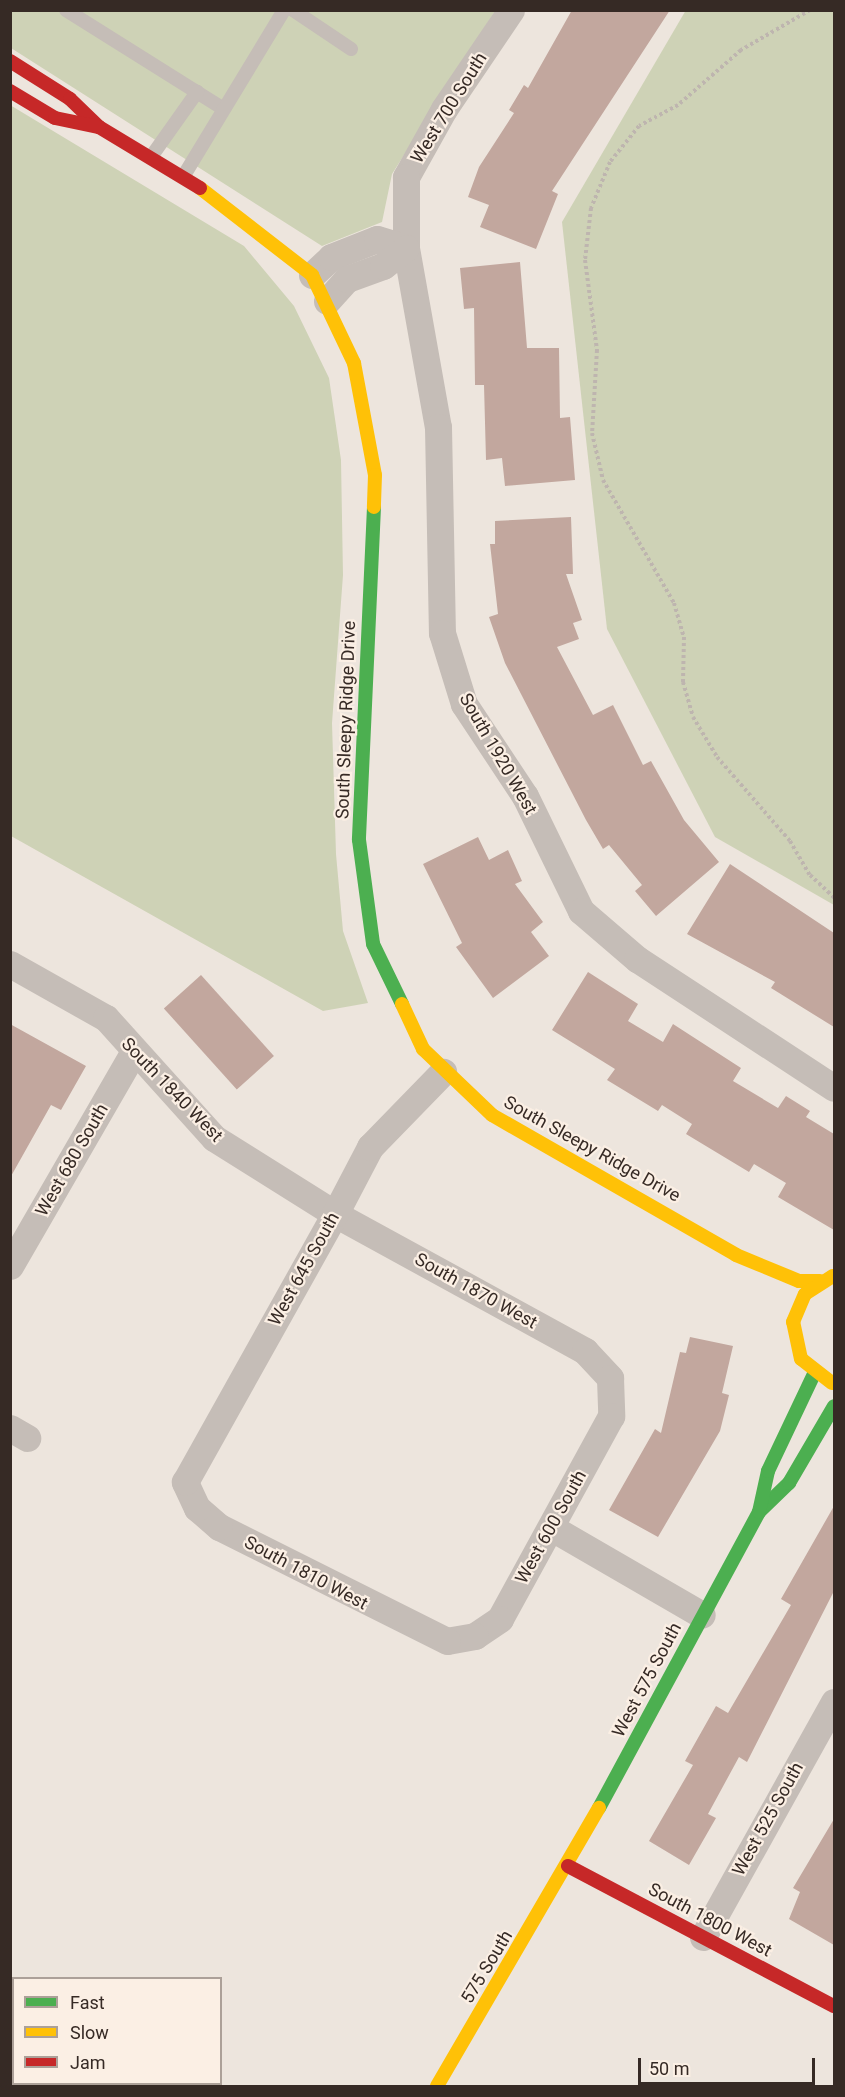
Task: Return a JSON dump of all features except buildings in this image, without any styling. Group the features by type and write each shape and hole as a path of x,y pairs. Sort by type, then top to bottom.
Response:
{"street":[{"name":"West 700 South","path":"406,248 406,177 511,10"},
{"name":"South Sleepy Ridge Drive","path":"10,61 70,99 99,127 183,177 321,266 327,301 354,363 375,475 359,840 373,944 404,1017 443,1072 492,1115 736,1255 799,1281 820,1281"},
{"name":"South Sleepy Ridge Drive","path":"10,91 55,118 99,127"},
{"path":"321,266 377,239 406,248"},
{"path":"327,301 347,279 383,266 406,248"},
{"name":"South 1920 West","path":"406,248 438,427 442,633 464,704 525,796 581,910 637,959 834,1088"},
{"name":"South 1840 West","path":"10,964 106,1018 133,1053 214,1138 335,1214"},
{"name":"West 680 South","path":"10,1266 133,1053"},
{"name":"West 645 South","path":"185,1482 370,1147 443,1072"},
{"name":"South 1870 West","path":"335,1214 585,1351 610,1378"},
{"name":"South Sleepy Ridge Drive","path":"736,1255 755,1280"},
{"path":"793,1322 805,1294 820,1281 834,1275"},
{"path":"781,1300 793,1322 801,1359 814,1374 834,1384"},
{"name":"West 575 South","path":"568,1866 759,1512 768,1472 814,1374"},
{"name":"West 600 South","path":"447,1641 475,1636 500,1619 552,1528 611,1416 610,1378"},
{"name":"West 575 South","path":"759,1512 789,1483 834,1406"},
{"name":"South 1810 West","path":"185,1482 197,1508 219,1527 447,1641"},
{"path":"552,1528 702,1615"},
{"name":"West 525 South","path":"703,1937 834,1702"},
{"name":"South 1800 West","path":"568,1866 834,2006"},
{"name":"575 South","path":"437,2086 568,1866"}],"lane":[{"path":"66,10 224,109"},
{"path":"183,177 284,10"},
{"path":"293,10 351,49"},
{"path":"151,157 196,92"}],"path":[{"path":"810,10 741,50 678,105 639,126 610,162 591,208 585,260 597,350 594,442 603,480 674,603 684,637 683,682 693,717 717,757 790,841 810,875 834,897"}],"green space":[{"path":"686,10 834,11 834,905 715,837 607,629 562,222"},
{"path":"10,11 495,11 392,174 382,222 322,246 11,48"},
{"path":"10,105 244,246 294,306 329,378 341,460 343,575 332,723 336,854 343,931 368,1003 323,1011 11,836"}],"traffic: fast":[{"path":"374,507 359,840 373,944 402,1004"},
{"path":"599,1808 759,1512 768,1471 814,1374"},
{"path":"759,1512 789,1483 834,1406"}],"traffic: slow":[{"path":"200,188 312,275 354,363 375,475 374,507"},
{"path":"402,1004 423,1049 492,1115 736,1255 799,1281 820,1281"},
{"path":"832,1383 801,1359 793,1322 805,1294 833,1276"},
{"path":"437,2086 599,1808"}],"traffic: jam":[{"path":"10,61 70,99 99,127 200,188"},
{"path":"10,91 55,118 99,127"},
{"path":"568,1866 834,2006"}]}
